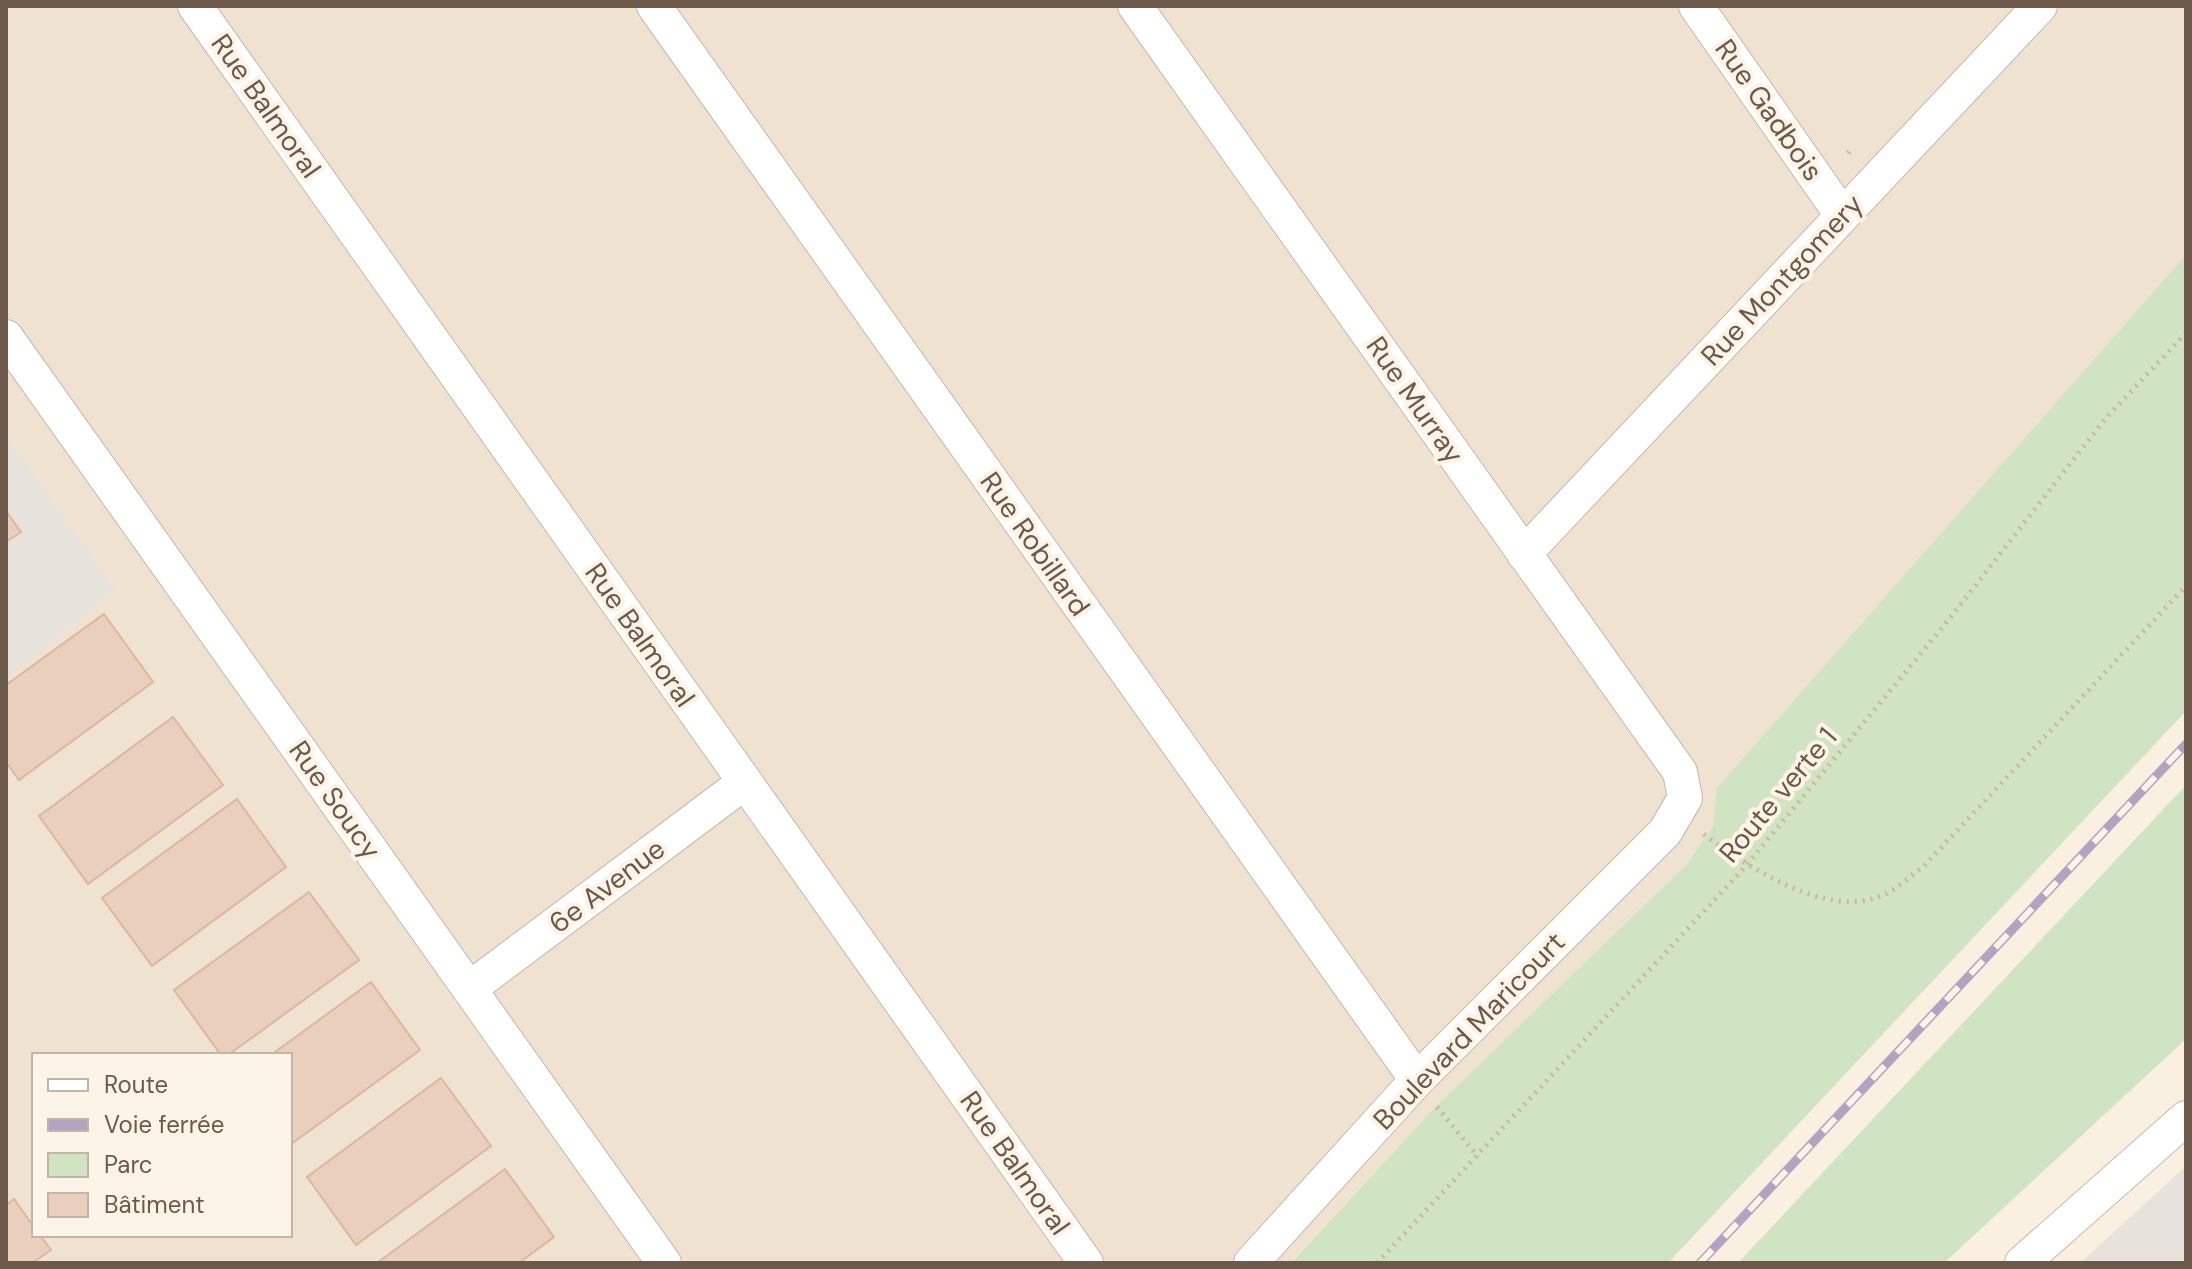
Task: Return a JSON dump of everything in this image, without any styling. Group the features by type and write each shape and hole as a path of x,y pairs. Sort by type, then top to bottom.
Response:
{"street":[{"name":"Rue Balmoral","path":"195,6 1086,1263"},
{"name":"Rue Robillard","path":"654,6 1417,1080"},
{"name":"Rue Murray","path":"1135,6 1680,772 1685,798"},
{"name":"Rue Gadbois","path":"1696,6 1842,215"},
{"name":"Rue Montgomery","path":"1524,554 2040,6"},
{"name":"Rue Soucy","path":"6,337 664,1263"},
{"name":"6e Avenue","path":"469,989 745,782"},
{"name":"Boulevard Maricourt","path":"1251,1263 1417,1080 1665,832 1685,798"},
{"path":"2022,1263 2186,1118"}],"path":[{"name":"Route verte 1","path":"1377,1263 1746,866 1950,618 2105,419 2186,333"},
{"path":"1685,798 1701,831 1746,866 1805,894 1861,901 1883,895 1923,867 2186,586"},
{"path":"1417,1080 1478,1157"}],"shaded area":[{"path":"6,6 2186,6 2186,263 1718,788 1713,826 1687,864 1436,1106 1290,1263 6,1263"},
{"path":"6,435 116,590 6,680"},
{"path":"2186,1166 2186,1263 2080,1263"}],"green space":[{"path":"2186,255 2186,711 1668,1263 1291,1263 1436,1106 1687,864 1713,826 1717,788"},
{"path":"2186,785 2186,1039 1944,1263 1738,1263"}],"building":[{"path":"6,511 21,532 6,542"},
{"path":"104,614 153,682 19,780 6,762 6,685"},
{"path":"173,717 223,785 88,884 39,816"},
{"path":"237,799 286,867 152,966 102,898"},
{"path":"309,892 359,960 231,1053 220,1053 174,990"},
{"path":"371,982 420,1050 292,1144 292,1053 274,1053"},
{"path":"441,1078 491,1146 356,1245 307,1177"},
{"path":"505,1169 554,1237 519,1263 377,1263"},
{"path":"14,1199 32,1224 32,1237 41,1237 51,1250 32,1263 6,1263 6,1205"}],"railway":[{"path":"1700,1263 2186,744"}]}
